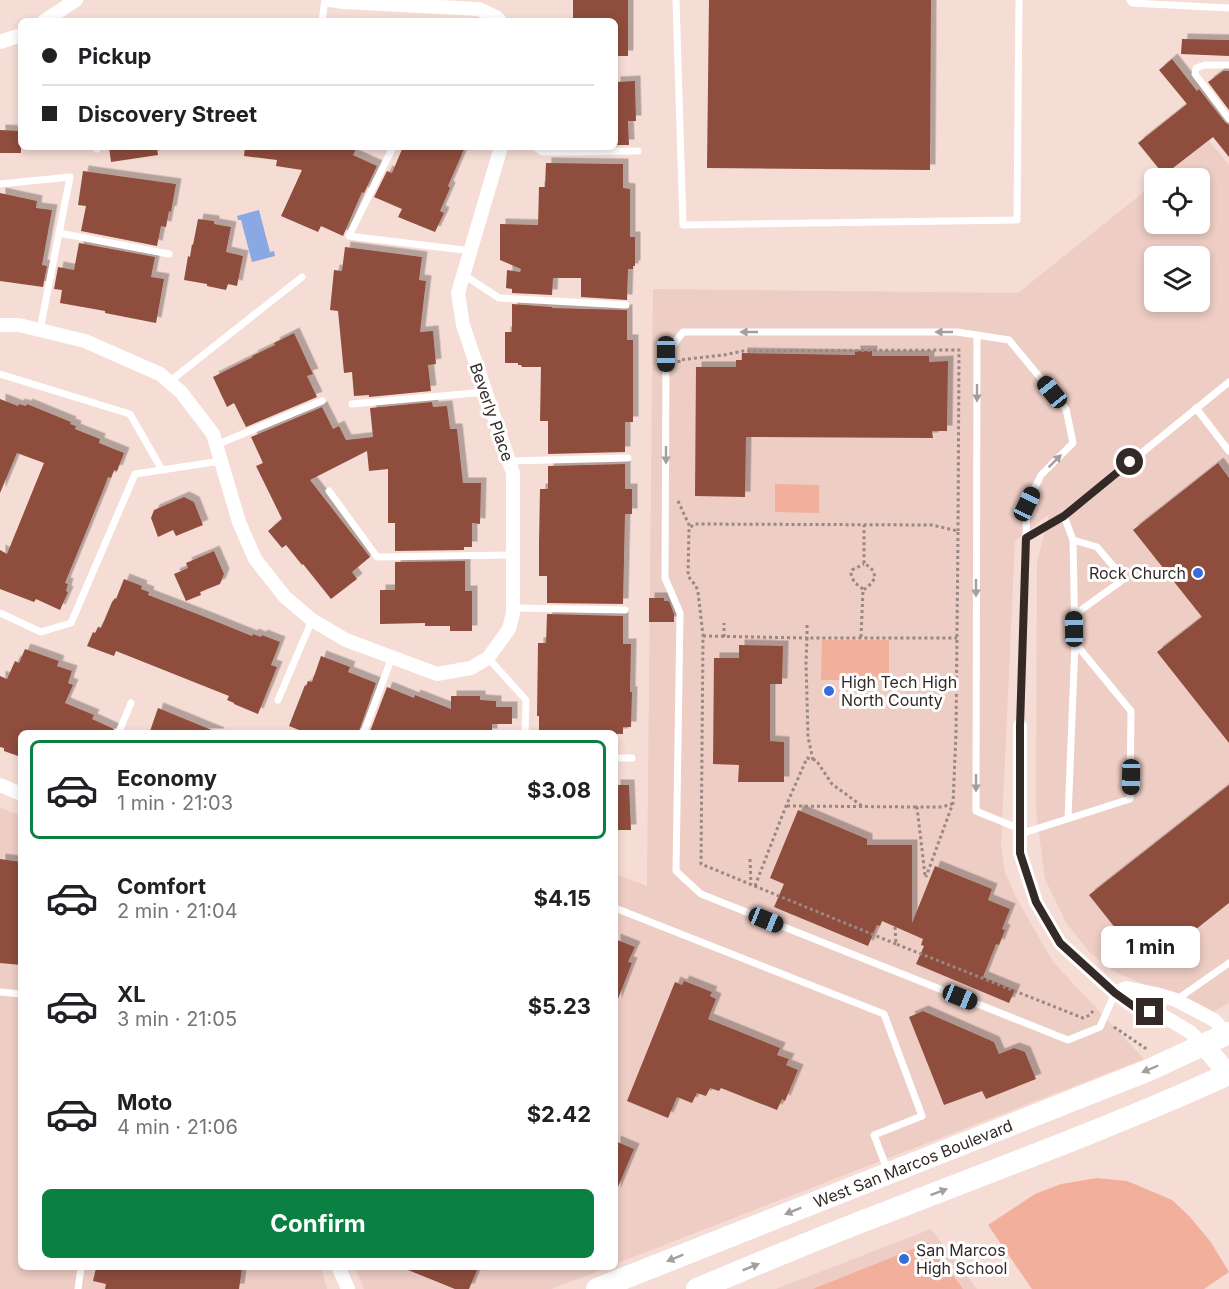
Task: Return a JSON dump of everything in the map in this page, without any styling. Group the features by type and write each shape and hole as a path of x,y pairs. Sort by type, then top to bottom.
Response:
{"main road":[{"name":"West San Marcos Boulevard","path":"597,1289 1149,1070 1228,1035"},
{"path":"697,1289 885,1212 1087,1135 1229,1074 1204,1045"}],"street":[{"path":"52,18 76,0"},
{"path":"338,1 483,4 498,18"},
{"path":"0,42 18,36"},
{"name":"Beverly Place","path":"488,658 509,629 513,608 513,473 463,325 458,293 500,150"},
{"path":"0,325 19,325 86,341 160,374 181,392 213,434 239,522 255,559 285,597 312,620 346,640 437,674 471,668 488,658"},
{"path":"1020,726 1020,853 1036,902 1060,943 1115,993 1136,1008 1165,1017 1190,1032 1204,1045"},
{"path":"0,785 18,793"},
{"path":"1115,993 1126,988 1176,1000 1214,1020 1228,1035"},
{"path":"340,1270 348,1289"}],"lane":[{"path":"322,18 325,0"},
{"path":"676,0 682,225 1017,220 1019,0"},
{"path":"1130,0 1132,3 1155,2 1229,8"},
{"path":"1229,65 1205,64 1196,68 1195,74 1229,119"},
{"path":"392,150 350,236 471,251"},
{"path":"539,150 542,152 638,151"},
{"path":"0,184 70,177 40,330"},
{"path":"59,233 169,254"},
{"path":"464,275 499,298 626,305"},
{"path":"169,382 302,277"},
{"path":"1020,726 1027,504 1041,475 1073,443 1066,409 1009,340 957,332 683,332 666,354 665,578 680,613 676,871 701,894 1068,1040 1100,1027 1115,993"},
{"path":"977,335 976,811 1020,831 1130,799 1131,711 1075,643"},
{"path":"0,374 130,414 162,470"},
{"path":"1026,538 1064,516 1229,382"},
{"path":"352,404 486,392"},
{"path":"216,445 322,401"},
{"path":"1196,408 1229,451"},
{"path":"510,461 627,458"},
{"path":"0,613 41,633 71,623 135,474 221,461"},
{"path":"329,491 377,557 513,555"},
{"path":"1064,516 1073,540 1075,643 1068,818"},
{"path":"1073,540 1097,547 1124,579 1074,615"},
{"path":"513,608 625,610"},
{"path":"278,700 312,620"},
{"path":"365,730 392,657"},
{"path":"488,658 526,700 525,730"},
{"path":"120,730 131,703"},
{"path":"618,758 632,758"},
{"path":"618,909 884,1014 922,1116 874,1135 889,1174"},
{"path":"1176,1000 1229,963"},
{"path":"0,992 18,994"},
{"path":"78,1289 81,1270"}],"path":[{"path":"679,372 679,360 743,351 959,350 956,733 953,803 926,877 917,807"},
{"path":"959,450 965,451"},
{"path":"677,500 690,527 688,576 698,592 703,636 701,864 1083,1018 1094,1010 1103,1020 1149,1051"},
{"path":"690,527 695,524 932,525 957,531"},
{"path":"864,525 864,564"},
{"path":"863,590 875,579 871,568 864,564"},
{"path":"863,590 857,586 851,574 852,570 864,564"},
{"path":"861,638 863,590"},
{"path":"724,623 724,637"},
{"path":"807,625 808,737 813,760"},
{"path":"703,636 957,638"},
{"path":"753,885 807,758 816,760 832,784 862,806"},
{"path":"786,806 942,807 953,803"},
{"path":"750,859 753,885"},
{"path":"896,927 896,944"}],"shaded area":[{"name":"High Tech High North County","path":"1208,140 1229,165 1229,1003 1211,1013 1115,972 1091,954 1067,924 1045,879 1036,810 1037,563 1049,514 1015,541 1001,845 1005,873 1018,901 1053,962 1144,1059 618,1263 618,875 647,886 653,289 1018,293 1144,192 1144,234 1210,234 1210,168 1173,168"},
{"path":"775,484 819,485 819,513 775,512"},
{"path":"822,640 889,640 889,680 821,680"},
{"path":"0,808 18,815 18,1270 322,1270 327,1289 0,1289"},
{"path":"1097,1178 1127,1181 1172,1200 1210,1241 1229,1272 1204,1289 1032,1289 988,1225 1035,1194 1061,1184"},
{"name":"San Marcos High School","path":"931,1229 977,1289 776,1289"},
{"path":"928,1243 963,1289 813,1289"},
{"path":"356,1270 602,1270 551,1289 364,1289"}],"water":[{"path":"259,210 270,252 274,251 275,256 252,262 241,220 238,220 237,216"}],"building":[{"path":"573,0 628,0 628,56 618,56 618,18 573,18"},
{"path":"709,0 931,0 930,170 707,168"},
{"path":"1182,39 1229,40 1229,56 1181,54"},
{"path":"1172,59 1197,91 1199,89 1229,125 1229,157 1213,137 1173,168 1158,168 1138,143 1187,104 1159,70"},
{"path":"1223,71 1229,71 1229,110 1208,82"},
{"path":"635,81 636,121 628,121 629,145 618,145 618,82"},
{"path":"0,130 18,131 18,150 21,150 21,153 0,153"},
{"path":"109,150 157,150 158,155 111,162"},
{"path":"245,150 356,150 353,155 377,166 364,193 362,192 343,236 321,226 318,232 281,216 302,170 276,166 277,160 244,156"},
{"path":"402,150 464,150 448,186 450,188 440,211 444,213 435,232 398,217 402,209 374,197 387,171 392,173"},
{"path":"546,163 623,164 623,188 630,189 630,237 635,237 635,266 633,269 628,269 627,300 581,297 581,278 553,278 552,295 512,293 512,289 506,288 507,270 520,272 521,269 500,260 500,224 538,225 539,187 545,187"},
{"path":"83,171 176,184 171,212 169,211 166,227 161,226 157,246 81,231 86,206 78,205"},
{"path":"0,193 37,201 36,208 52,210 42,265 47,266 43,287 0,281"},
{"path":"198,219 214,221 214,224 231,227 226,252 243,256 237,286 228,284 226,290 184,280"},
{"path":"79,243 155,257 151,277 164,279 156,323 60,303 62,290 54,289 58,267 74,270"},
{"path":"345,247 422,257 419,280 426,281 420,332 433,331 436,364 428,365 431,391 369,397 369,395 354,396 352,372 344,373 338,311 330,310 334,270 342,271"},
{"path":"512,304 552,308 627,310 627,340 633,340 633,422 625,422 625,452 548,454 548,421 540,421 541,367 522,367 518,363 505,363 505,332 512,332"},
{"path":"294,333 313,374 307,376 317,397 246,427 234,403 227,407 213,377"},
{"path":"855,351 872,351 872,356 929,356 929,362 948,361 947,431 932,431 933,438 746,437 745,497 695,496 696,367 736,367 736,360 742,360 742,353 855,355"},
{"path":"0,399 18,406 27,404 71,422 70,424 76,426 75,429 100,439 99,443 124,453 117,471 114,470 111,478 108,477 65,583 68,584 66,591 68,592 60,610 36,599 34,602 0,589 0,550 7,554 44,463 17,453 0,493"},
{"path":"432,402 433,407 447,406 450,429 457,429 463,483 481,483 480,524 472,523 472,547 464,547 464,550 395,551 395,523 388,523 388,469 369,471 367,451 310,480 370,557 352,572 357,579 331,599 286,545 282,548 268,531 282,519 256,466 263,463 251,437 322,407 333,429 339,426 346,440 373,437 370,408"},
{"name":"Rock Church","path":"1218,463 1229,478 1229,743 1157,652 1202,617 1133,530"},
{"path":"625,464 625,489 632,489 632,514 625,514 623,604 547,603 547,576 539,576 539,543 540,489 548,489 548,466"},
{"path":"184,497 194,502 203,525 176,536 173,530 158,537 151,518 154,510"},
{"path":"214,551 224,574 220,584 186,601 174,574 188,568 186,563"},
{"path":"465,561 465,591 472,591 472,631 450,631 450,626 425,626 425,623 380,624 380,590 395,590 395,562"},
{"path":"124,579 142,586 141,589 149,592 148,595 252,636 253,634 261,637 262,635 280,642 271,665 277,667 258,714 227,700 229,696 116,651 114,656 87,646 93,632 95,633 98,627 101,628"},
{"path":"649,598 664,598 664,601 669,601 674,614 674,622 649,622"},
{"path":"547,614 623,616 623,644 631,644 631,727 623,727 623,734 618,734 618,730 539,730 539,716 537,716 538,643 546,643"},
{"path":"739,645 783,646 782,684 770,684 770,741 784,742 784,782 738,782 739,765 713,764 714,658 739,658"},
{"path":"25,649 59,661 57,666 72,671 68,683 73,685 65,703 94,715 92,719 114,730 18,730 18,756 4,751 4,748 0,747 0,676 7,679 15,661 19,663"},
{"path":"321,656 350,667 348,672 376,683 359,730 299,730 289,726 305,685 308,681 312,682"},
{"path":"387,687 451,709 451,696 480,696 480,700 496,701 496,707 512,707 512,724 492,724 492,730 371,730"},
{"path":"158,708 212,730 150,730"},
{"path":"618,785 629,785 631,830 618,830"},
{"path":"1229,785 1229,903 1147,968 1089,895"},
{"path":"798,810 867,839 867,845 912,845 912,923 935,866 992,889 988,900 1010,909 1002,929 1005,930 999,945 996,944 983,977 1015,990 1009,1003 916,964 924,946 921,945 923,939 882,921 880,926 877,925 868,946 774,907 784,884 770,878"},
{"path":"0,859 18,862 18,965 0,963"},
{"path":"618,940 635,947 628,962 632,963 618,999"},
{"path":"684,981 712,992 710,996 716,999 708,1019 780,1048 777,1055 789,1059 786,1065 798,1070 785,1101 782,1099 777,1110 721,1088 719,1091 710,1088 706,1096 697,1093 692,1103 677,1097 668,1118 627,1101 675,982 682,985"},
{"path":"923,1011 994,1042 999,1054 1014,1048 1025,1052 1036,1079 986,1099 982,1091 944,1105 909,1017"},
{"path":"618,1142 634,1149 618,1187"},
{"path":"96,1270 242,1270 239,1289 105,1289 106,1284 93,1281"},
{"path":"408,1270 477,1270 469,1289 455,1289"}],"place":[{"name":"Rock Church","path":"1198,573"},
{"name":"High Tech High North County","path":"829,691"},
{"name":"San Marcos High School","path":"904,1259"}],"route":[{"path":"1130,462 1064,516 1026,538 1020,726 1020,853 1036,902 1060,943 1115,993 1136,1008 1150,1012"}]}
